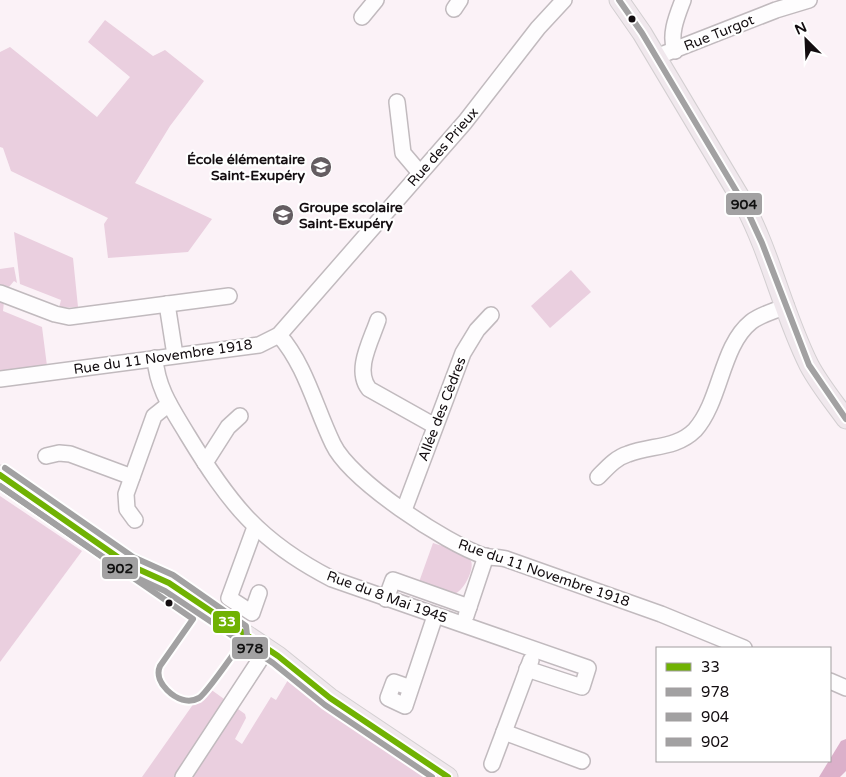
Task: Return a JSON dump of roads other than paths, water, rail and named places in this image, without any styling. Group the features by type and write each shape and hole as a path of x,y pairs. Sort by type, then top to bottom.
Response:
{"main road":[{"path":"619,0 656,57 744,204 758,232 810,366 846,419"},
{"path":"0,475 129,565 169,583 330,698 448,777"}],"street":[{"path":"362,17 376,0"},
{"name":"Rue des Prieux","path":"279,335 481,103 542,24 564,0"},
{"path":"674,51 672,44 674,26 682,0"},
{"name":"Rue Turgot","path":"656,57 776,10 809,0"},
{"path":"397,102 402,153 420,173"},
{"path":"0,292 63,316 229,296"},
{"path":"167,304 175,356"},
{"path":"598,477 622,456 669,445 695,429 707,412 733,348 743,331 760,317 786,306"},
{"name":"Allée des Cèdres","path":"404,510 463,353 477,330 491,315"},
{"path":"378,320 361,372 364,383 369,389 435,426"},
{"name":"Rue du 11 Novembre 1918","path":"0,379 259,345 279,335 296,358 338,453 353,471 437,535 486,556 506,559 643,607 742,647"},
{"name":"Rue du 8 Mai 1945","path":"155,358 158,382 169,404 224,492 255,527 316,571 435,616 588,668 582,687 528,669"},
{"path":"135,520 126,504 132,477 154,416 169,404"},
{"path":"205,463 228,427 240,416"},
{"path":"46,456 70,454 132,477"},
{"path":"255,527 229,598 252,613 260,593"},
{"path":"463,625 486,556"},
{"path":"386,598 393,580 469,607"},
{"path":"411,688 435,616"},
{"path":"492,764 535,650"},
{"path":"183,777 265,652"},
{"path":"831,681 846,688"},
{"path":"504,732 582,761"}],"place":[{"name":"École élémentaire Saint-Exupéry","path":"321,167"},
{"name":"Groupe scolaire Saint-Exupéry","path":"283,215"}]}
